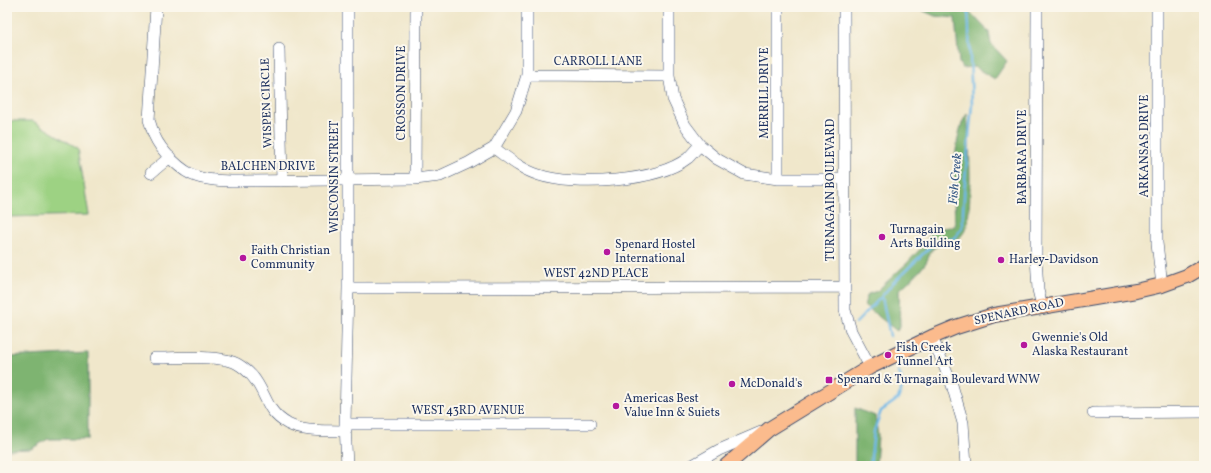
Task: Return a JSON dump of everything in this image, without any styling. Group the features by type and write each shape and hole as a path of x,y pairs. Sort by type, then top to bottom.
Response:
{"main road":[{"name":"SPENARD ROAD","path":"728,464 769,429 870,367 956,327 994,315 1136,291 1162,285 1187,276 1204,266"}],"street":[{"name":"BALCHEN DRIVE","path":"156,7 149,120 154,136 162,148 178,166 197,177 225,181 415,180 440,176 468,163 494,148 516,111 527,75 527,7"},
{"name":"WISCONSIN STREET","path":"348,7 348,288 345,428 348,466"},
{"name":"CROSSON DRIVE","path":"415,180 416,7"},
{"path":"668,7 669,76 673,99 685,125 700,145 717,159 744,174 778,179 844,179"},
{"name":"MERRILL DRIVE","path":"778,7 778,179"},
{"name":"TURNAGAIN BOULEVARD","path":"844,7 845,310 851,330 870,367"},
{"name":"BARBARA DRIVE","path":"1037,7 1036,256 1038,290 1042,306"},
{"name":"ARKANSAS DRIVE","path":"1157,7 1157,243 1162,285"},
{"name":"WISPEN CIRCLE","path":"278,49 282,181"},
{"name":"CARROLL LANE","path":"527,75 669,76"},
{"path":"494,148 512,162 539,175 570,180 605,181 640,177 665,170 687,158 700,145"},
{"path":"151,173 170,157"},
{"name":"WEST 42ND PLACE","path":"348,288 844,287"},
{"path":"932,337 952,385 963,423 966,466"},
{"name":"WEST 43RD AVENUE","path":"154,358 215,358 231,361 244,368 256,380 267,403 277,416 289,424 303,429 590,424"},
{"path":"1092,413 1204,412"},
{"path":"691,466 720,450 769,429"},
{"path":"720,450 730,450 732,454 728,464"}],"green space":[{"path":"924,7 965,7 967,9 989,32 991,44 1007,61 995,79 974,67 962,68 959,63 955,18 935,16 919,9"},
{"path":"967,114 970,194 967,224 964,232 957,240 934,248 930,252 922,268 899,290 900,326 897,331 864,305 868,294 877,291 907,263 925,244 932,230 955,226 954,185 956,152 958,137"},
{"path":"7,121 33,121 78,148 89,215 7,217"},
{"path":"88,353 88,439 48,439 31,449 7,450 7,357"},
{"path":"855,408 875,416 878,435 876,466 855,466"}],"waterway":[{"name":"Fish Creek","path":"856,323 893,283 933,244 955,238 962,227 972,104 968,7"},
{"name":"Fish Creek","path":"882,297 890,336"},
{"name":"Fish Creek","path":"870,466 874,431 881,411 898,399 902,387 901,377 898,371"}],"place":[{"name":"Turnagain Arts Building","path":"882,237"},
{"name":"Spenard Hostel International","path":"607,252"},
{"name":"Faith Christian Community","path":"243,258"},
{"name":"Harley-Davidson","path":"1001,260"},
{"name":"Gwennie's Old Alaska Restaurant","path":"1024,345"},
{"name":"Fish Creek Tunnel Art","path":"888,355"},
{"name":"Spenard & Turnagain Boulevard WNW","path":"829,380"},
{"name":"McDonald's","path":"732,384"},
{"name":"Americas Best Value Inn & Suiets","path":"616,406"}]}
